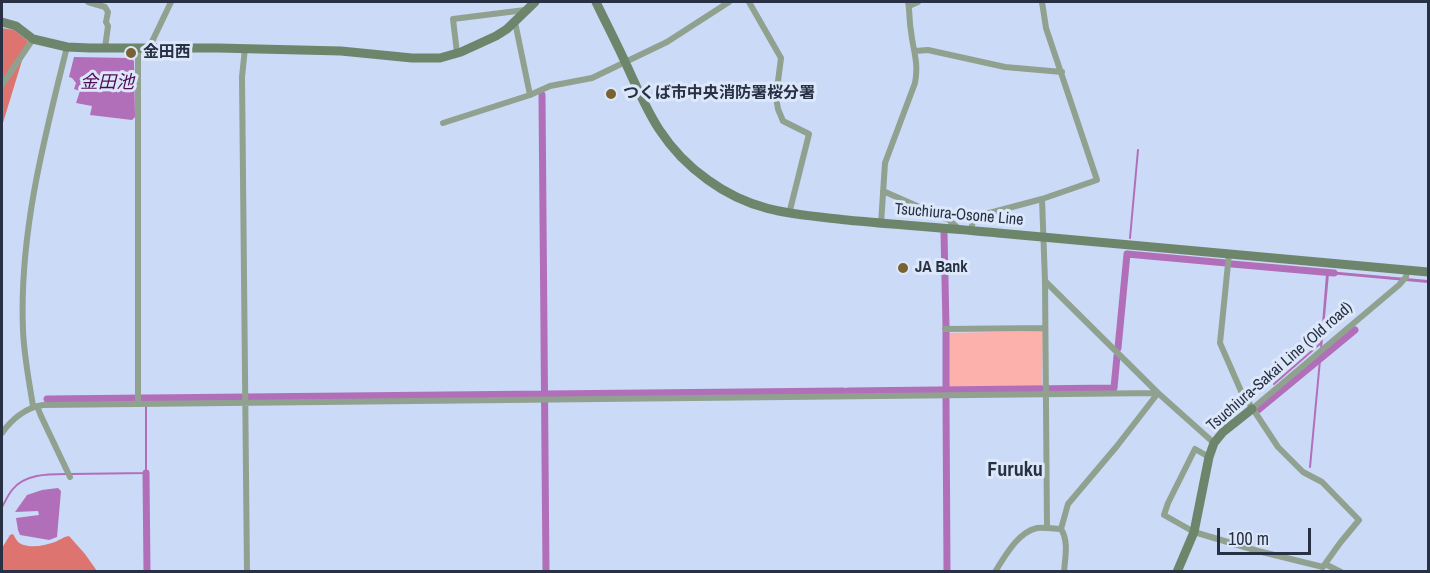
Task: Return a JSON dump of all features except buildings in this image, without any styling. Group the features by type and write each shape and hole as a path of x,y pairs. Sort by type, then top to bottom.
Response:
{"main road":[{"path":"2,22 16,26 33,39 67,46 341,51 412,58 440,58 496,36 515,22 535,2"},
{"name":"Tsuchiura-Osone Line","path":"596,2 644,104 676,153 708,181 742,200 773,211 881,224 1428,271"},
{"name":"Tsuchiura-Sakai Line (Old road)","path":"1177,572 1194,532 1209,457 1214,443 1223,432 1252,409"}],"street":[{"path":"88,2 105,7 108,12 105,48"},
{"path":"149,48 171,2"},
{"path":"443,123 530,95 550,86 592,78 667,42 729,2"},
{"path":"749,2 781,58 776,97 783,121 809,134 789,214"},
{"path":"881,224 885,162 915,84 917,62 909,4 918,2"},
{"path":"970,231 973,220 978,216 1042,199 1097,180 1046,28 1042,2"},
{"path":"457,53 453,19 527,10"},
{"path":"515,22 530,95"},
{"path":"2,85 33,39"},
{"path":"67,46 36,177 26,244 22,328 24,357 35,406 69,475"},
{"path":"245,48 242,77 247,572"},
{"path":"138,49 142,404"},
{"path":"915,51 928,50 1005,67 1062,72"},
{"path":"883,191 948,220 960,230"},
{"path":"1042,199 1047,528"},
{"path":"1229,254 1220,343 1241,391 1278,447 1303,472 1322,482 1359,520 1323,567"},
{"name":"Tsuchiura-Sakai Line (Old road)","path":"1252,409 1399,285 1406,277 1407,270"},
{"path":"1045,281 1158,393 1214,443"},
{"path":"945,329 1045,328"},
{"path":"2,433 14,420 35,406 1158,393"},
{"path":"1064,572 1066,542 1061,530 1068,504 1158,393"},
{"path":"1209,457 1195,449 1180,475 1164,515 1194,532 1341,572"},
{"path":"995,572 1012,545 1029,531 1038,528 1061,530"}],"shaded area":[{"path":"2,28 14,30 28,41 2,126"},
{"path":"1043,331 1042,386 948,388 947,333"},
{"path":"13,534 20,544 28,546 40,546 69,536 97,571 2,571 2,548"}],"water":[{"name":"金田池","path":"74,57 130,58 134,61 135,117 132,120 90,115 92,106 76,103 80,91 74,89 76,83 69,77"},
{"path":"1328,271 1428,280 1428,283 1329,274 1321,360 1319,361"},
{"path":"58,488 61,491 57,537 49,540 20,535 16,518 39,515 38,511 15,512 27,495"}],"waterway":[{"path":"542,95 546,572"},
{"path":"1130,238 1138,150"},
{"path":"944,232 946,327"},
{"path":"1118,348 1127,254 1226,263"},
{"path":"1232,264 1334,273"},
{"path":"1258,410 1355,330"},
{"path":"946,332 946,391"},
{"path":"1274,384 1321,343"},
{"path":"848,391 1114,388 1117,356"},
{"path":"1310,467 1320,360"},
{"path":"47,399 843,391"},
{"path":"71,474 146,473 146,399"},
{"path":"946,399 947,572"},
{"path":"146,473 147,572"},
{"path":"2,507 12,490 23,481 37,476 66,474"}],"place":[{"name":"金田西","path":"131,53"},
{"name":"つくば市中央消防署桜分署","path":"611,94"},
{"name":"JA Bank","path":"903,268"}],"district":[{"name":"Furuku","path":"1015,471"}]}
